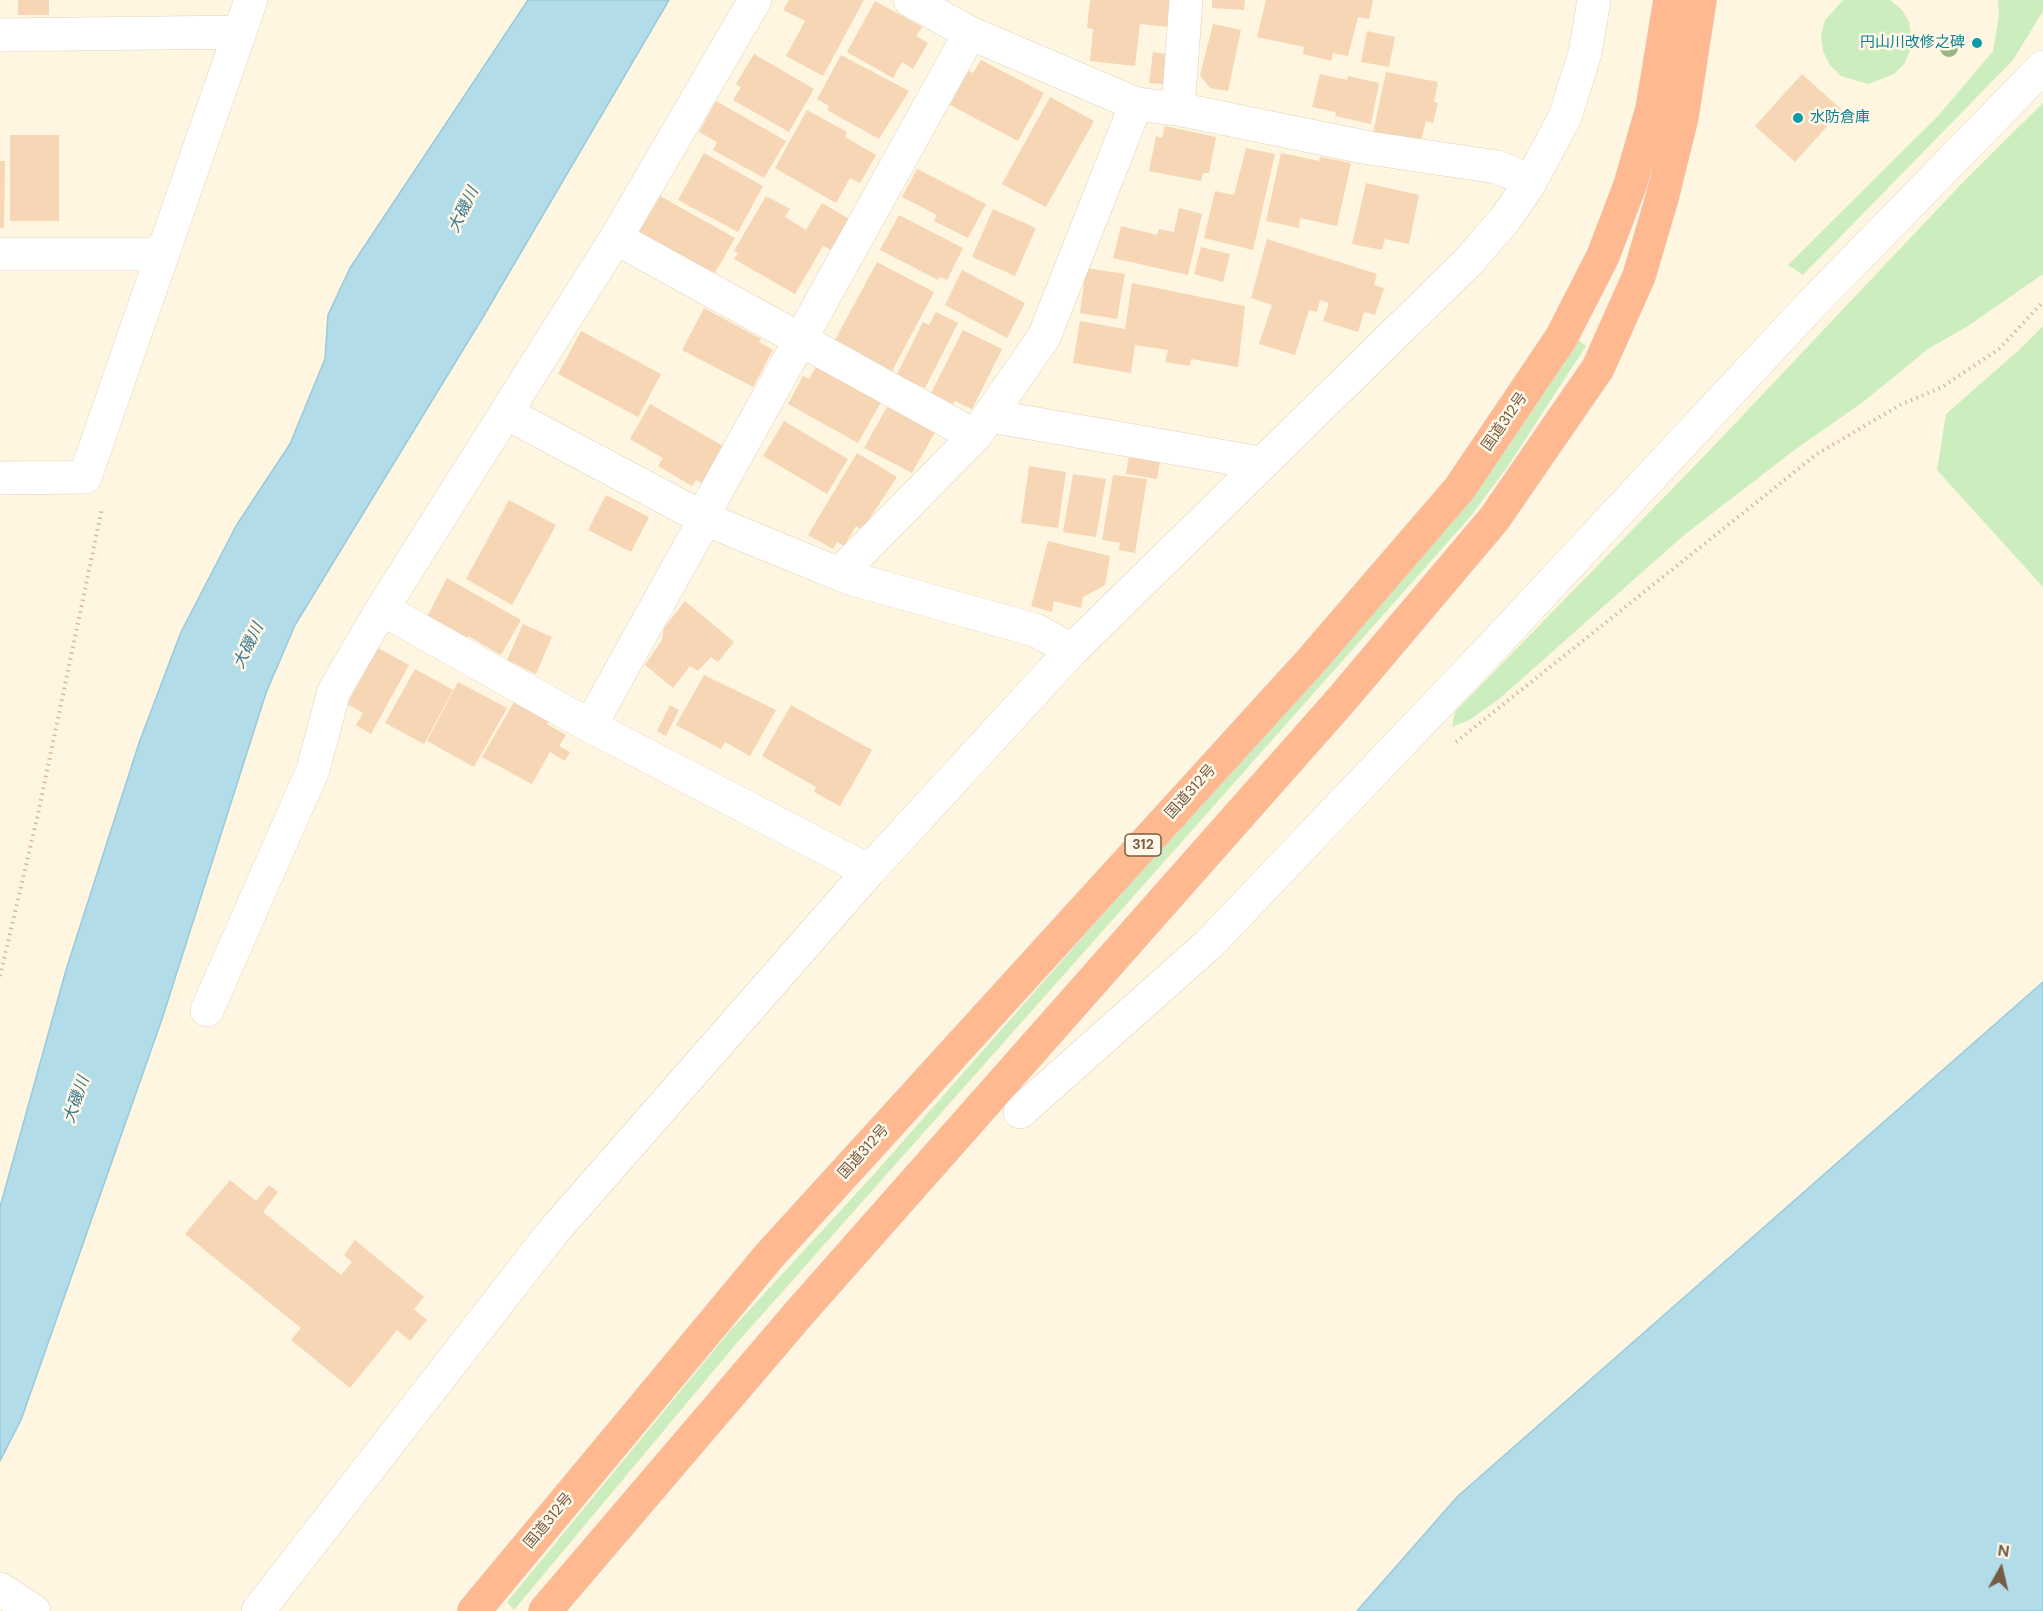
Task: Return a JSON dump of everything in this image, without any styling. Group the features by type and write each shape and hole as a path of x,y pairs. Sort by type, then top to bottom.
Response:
{"highway":[{"name":"国道312号","path":"474,1611 769,1256 1303,670 1460,488 1561,338 1603,256 1630,185 1652,109 1671,0"},
{"path":"545,1611 808,1302 1342,699 1494,519 1598,368 1639,276 1662,198 1682,117 1700,0"}],"street":[{"path":"0,478 85,477 251,0"},
{"path":"207,1010 313,770 334,691 382,609 616,238 755,0"},
{"path":"910,0 970,33 1136,104 1178,109 1369,148 1497,167 1515,174 1528,186"},
{"path":"1178,109 1186,0"},
{"path":"258,1611 552,1233 869,870 1072,650 1260,463 1470,260 1506,218 1528,186 1566,117 1585,53 1594,0"},
{"path":"0,35 239,32"},
{"path":"590,726 799,341 970,33"},
{"path":"1020,1112 1209,944 1504,635 1808,308 2043,67"},
{"path":"840,573 983,426 1044,337 1136,104"},
{"path":"616,238 799,341 983,426 1260,463"},
{"path":"0,254 162,254"},
{"path":"506,413 704,518 840,573 1035,630 1072,650"},
{"path":"382,609 590,726 869,870"},
{"path":"0,1589 34,1611"}],"path":[{"path":"1453,745 1817,453 1900,405 1942,387 1999,349 2043,302"},
{"path":"0,976 38,814 102,506"}],"green space":[{"path":"1843,0 1890,0 1902,10 1909,22 1910,51 1904,64 1894,74 1868,84 1841,76 1830,65 1823,51 1821,36 1825,20"},
{"path":"1998,0 2043,0 2043,11 2013,60 1803,275 1788,265 1938,116 1993,51 1999,16"},
{"path":"2043,103 2043,274 1968,326 1928,349 1863,402 1793,451 1683,536 1499,699 1471,719 1452,727 1455,712 1710,450 1966,179"},
{"path":"2043,326 2043,587 1937,470 1946,414"},
{"path":"1574,337 1586,346 1508,466 1471,516 736,1344 514,1610 507,1602 729,1332 875,1173 1245,753"}],"water":[{"name":"大磯川","path":"528,0 669,0 483,317 295,625 266,693 162,1019 21,1420 0,1461 0,1207 66,970 139,743 181,632 236,526 290,444 325,359 328,315 350,268"},
{"path":"2043,982 2043,1611 1357,1611 1458,1496"}],"building":[{"path":"18,0 49,0 49,15 18,15"},
{"path":"789,0 864,0 823,76 786,56 805,21 783,10"},
{"path":"1090,0 1171,0 1169,27 1140,24 1135,66 1090,61 1093,29 1087,28"},
{"path":"1212,0 1245,0 1244,10 1212,8"},
{"path":"1266,0 1373,0 1369,19 1358,17 1348,56 1333,53 1331,61 1303,54 1304,47 1257,37"},
{"path":"875,1 922,27 916,36 928,43 913,69 902,62 893,78 847,52"},
{"path":"1213,24 1241,30 1228,91 1210,88 1200,75"},
{"path":"1367,31 1395,37 1389,67 1361,62"},
{"path":"1153,52 1167,54 1163,84 1149,83"},
{"path":"754,54 814,89 789,132 733,100 741,87 736,84"},
{"path":"841,55 909,91 879,139 827,110 829,106 817,99"},
{"path":"981,60 1044,93 1018,141 950,105 968,71 973,73"},
{"path":"1386,72 1438,82 1434,102 1438,103 1433,123 1426,121 1421,140 1408,137 1406,145 1372,138"},
{"path":"1320,74 1347,80 1348,76 1379,83 1371,124 1335,116 1336,112 1312,107"},
{"name":"水防倉庫","path":"1802,74 1842,110 1795,162 1755,126"},
{"path":"1050,97 1094,121 1046,207 1002,184"},
{"path":"716,101 786,141 764,178 713,150 717,142 699,132"},
{"path":"807,110 847,132 845,137 876,155 860,183 850,178 836,203 775,168"},
{"path":"1165,126 1216,137 1209,173 1203,173 1201,181 1149,171 1156,136 1162,138"},
{"path":"10,135 59,135 59,221 10,221"},
{"path":"1246,148 1275,154 1253,250 1204,238 1215,191 1234,195"},
{"path":"704,153 763,186 738,232 678,200"},
{"path":"1281,153 1319,161 1320,157 1351,163 1337,226 1300,218 1299,228 1266,221"},
{"path":"0,161 5,161 4,228 0,228"},
{"path":"917,169 986,204 968,238 934,221 937,215 902,197"},
{"path":"1366,183 1419,195 1409,244 1385,239 1382,250 1352,244"},
{"path":"660,196 735,238 712,278 638,232"},
{"path":"766,196 790,209 785,217 806,230 822,203 849,219 831,250 823,246 795,294 734,259 738,253 734,251"},
{"path":"1179,208 1202,214 1188,275 1113,258 1121,226 1157,235 1159,229 1174,232"},
{"path":"993,209 1036,228 1015,276 972,257"},
{"path":"899,215 963,248 947,280 940,277 938,280 880,250"},
{"path":"1267,239 1377,274 1374,285 1384,288 1375,315 1364,312 1358,332 1323,321 1329,303 1320,300 1317,312 1309,310 1295,355 1259,344 1272,305 1251,298"},
{"path":"1201,247 1230,254 1223,282 1194,274"},
{"path":"877,262 934,292 890,375 860,359 862,354 835,340"},
{"path":"1086,268 1125,274 1117,319 1080,313"},
{"path":"962,270 1025,303 1007,338 945,305"},
{"path":"1132,283 1245,306 1238,367 1191,359 1190,366 1165,362 1168,350 1135,345 1131,373 1073,363 1080,321 1125,329"},
{"path":"704,308 761,339 759,342 773,350 753,387 682,350"},
{"path":"936,312 958,323 925,388 916,384 915,388 895,378 923,322 929,325"},
{"path":"963,330 1002,349 972,409 955,401 953,404 931,393"},
{"path":"581,331 661,374 638,417 558,374"},
{"path":"816,367 881,402 858,443 788,404 803,376 809,379"},
{"path":"650,404 723,446 702,483 696,480 692,486 658,466 663,458 630,439"},
{"path":"887,407 935,432 912,473 864,448"},
{"path":"784,421 848,459 827,494 763,456"},
{"path":"857,453 897,477 862,530 856,526 844,546 837,542 833,549 808,535"},
{"path":"1129,456 1160,461 1157,479 1126,474"},
{"path":"1029,466 1066,472 1058,528 1021,523"},
{"path":"1073,474 1106,479 1096,537 1063,532"},
{"path":"1113,475 1147,479 1135,553 1119,550 1120,543 1102,540"},
{"path":"606,495 649,517 631,552 588,530"},
{"path":"509,500 556,525 512,605 466,579"},
{"path":"1048,541 1110,556 1105,585 1083,597 1081,608 1054,601 1052,612 1031,606"},
{"path":"447,578 521,620 501,655 468,636 465,642 426,619"},
{"path":"685,601 734,642 718,662 711,657 698,671 690,666 673,688 645,665 662,640 664,628"},
{"path":"523,624 552,637 536,674 507,660"},
{"path":"378,648 409,665 371,734 356,725 363,713 347,704"},
{"path":"415,669 453,690 424,744 385,723"},
{"path":"704,675 776,710 750,756 725,742 721,749 676,725"},
{"path":"458,682 507,708 474,767 427,741"},
{"path":"514,702 549,721 547,724 566,735 559,746 570,752 565,761 550,752 532,784 482,757"},
{"path":"670,705 679,710 666,736 657,731"},
{"path":"791,705 872,750 840,806 814,792 816,787 762,756"},
{"path":"230,1180 256,1201 269,1185 278,1192 263,1212 341,1275 352,1262 344,1255 355,1240 424,1297 414,1309 427,1320 410,1341 397,1330 350,1388 291,1340 301,1328 185,1234"}],"place":[{"name":"円山川改修之碑","path":"1977,43"},
{"name":"水防倉庫","path":"1798,118"}]}
